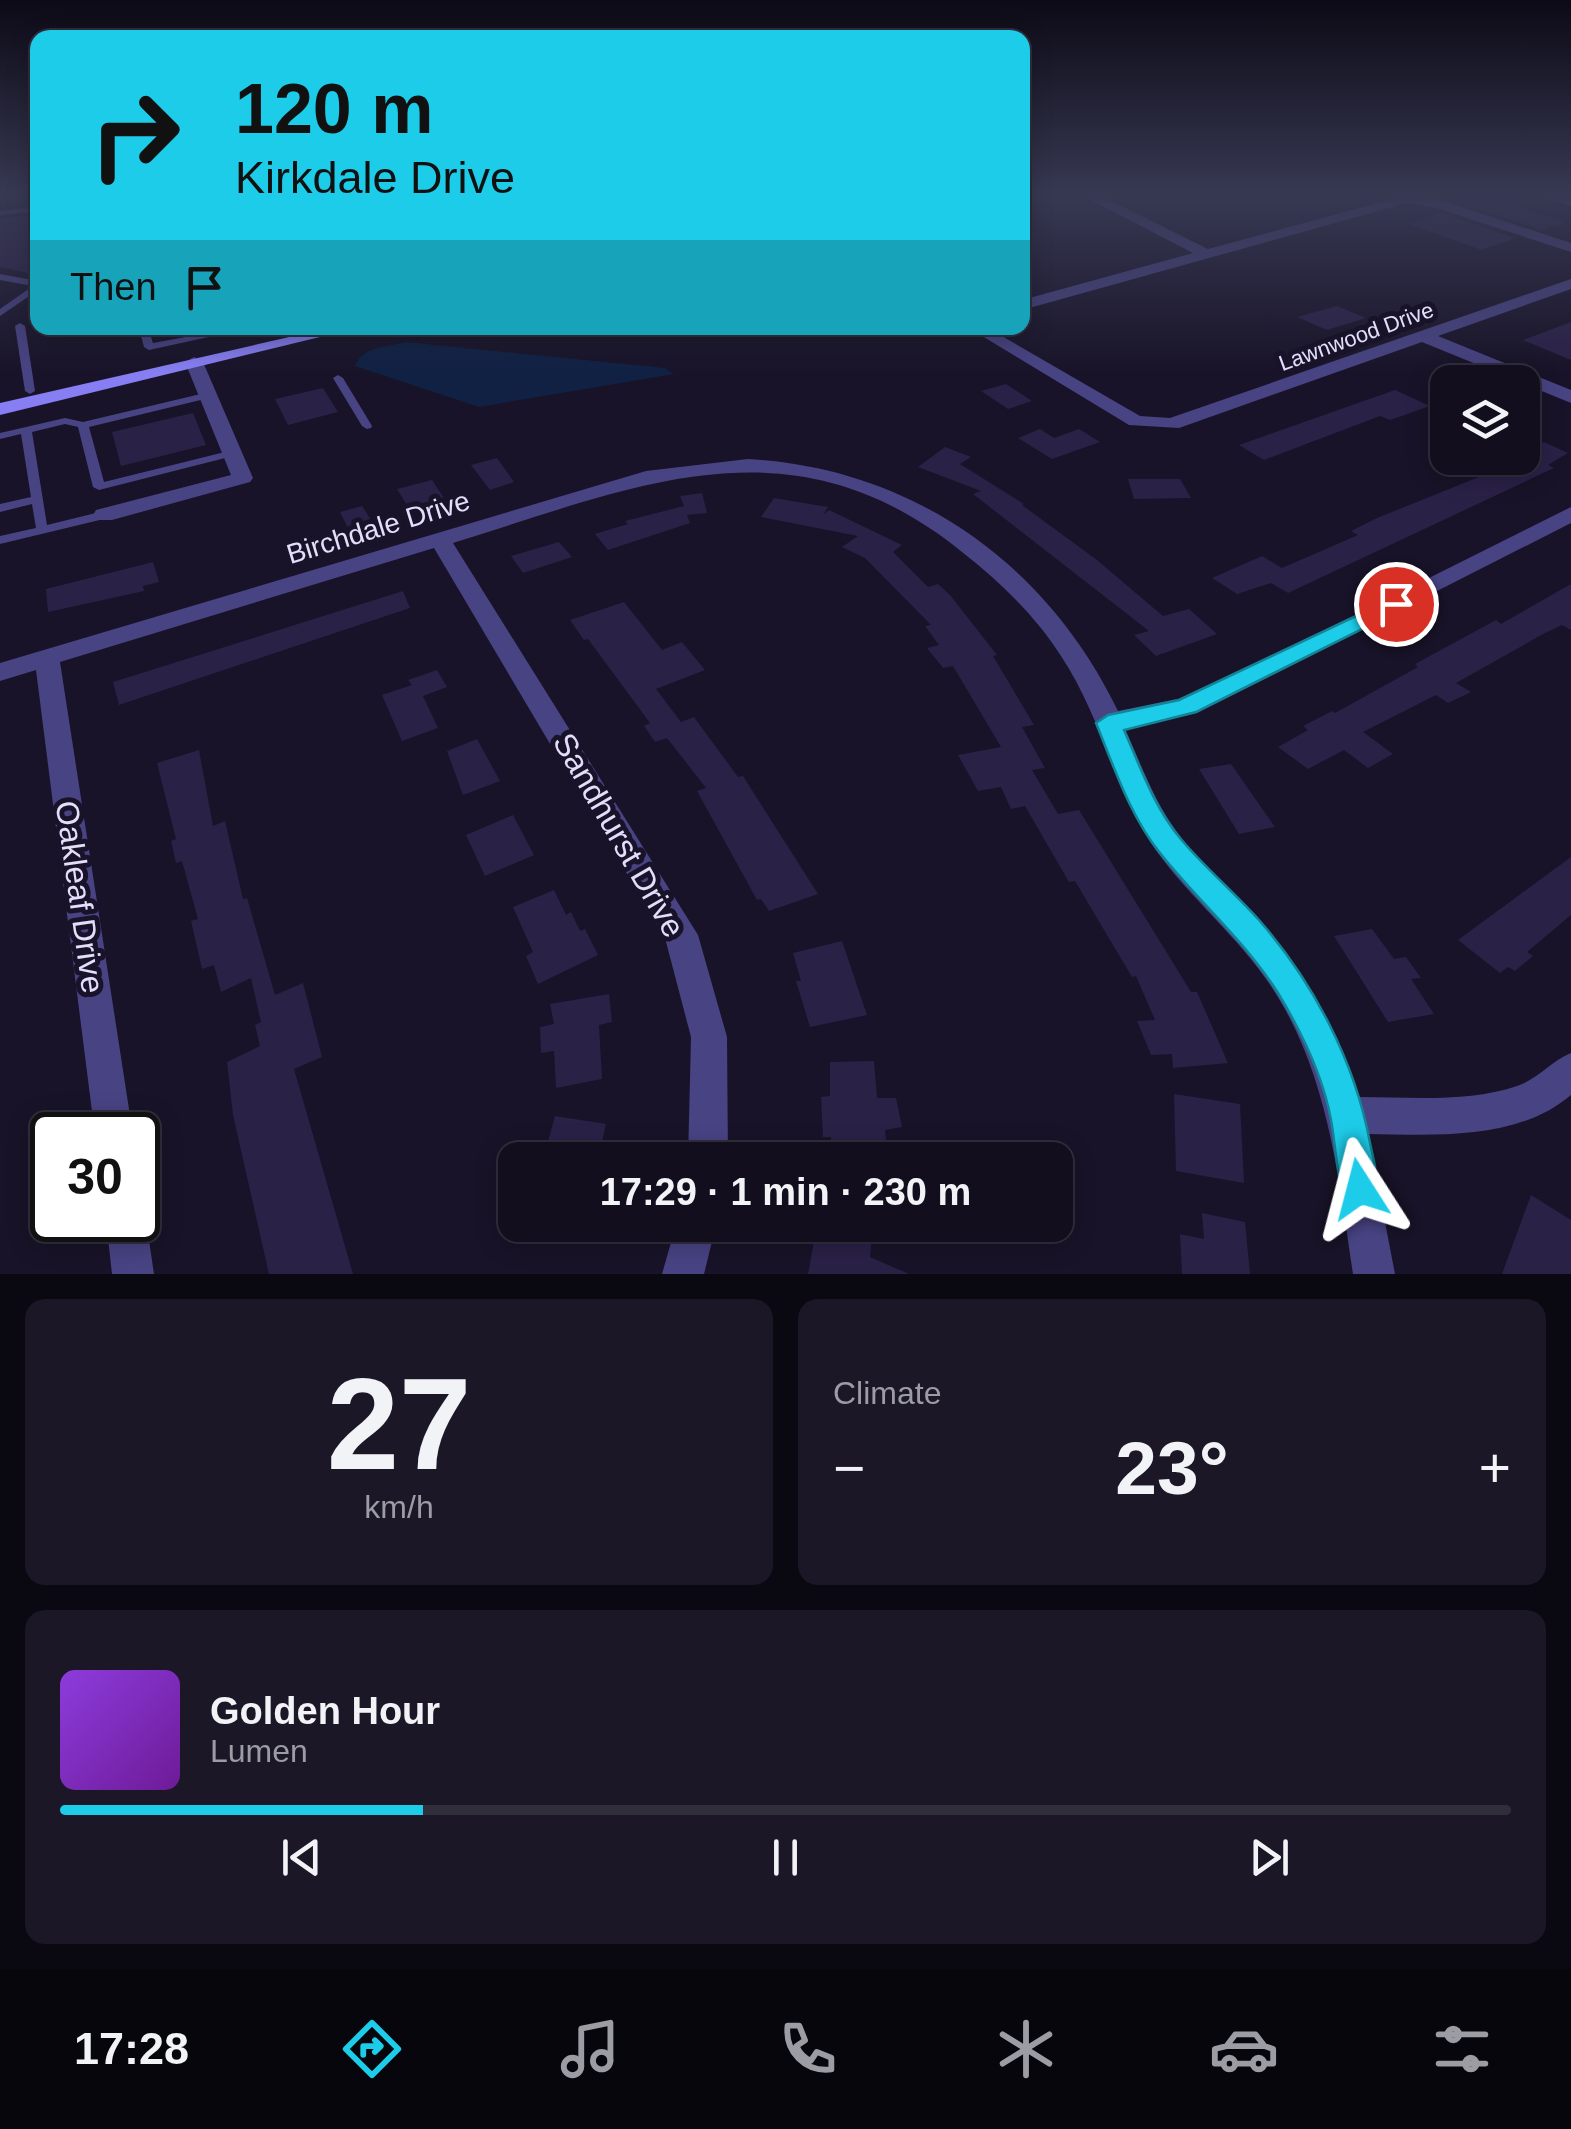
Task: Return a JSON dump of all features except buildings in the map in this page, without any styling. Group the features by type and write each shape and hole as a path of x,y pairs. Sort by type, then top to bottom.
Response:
{"main road":[{"path":"0,409 317,335"},
{"path":"0,398 154,365 194,362"}],"street":[{"path":"1030,303 1207,255"},
{"name":"Lawnwood Drive","path":"989,335 1119,412 1154,425 1184,421 1571,284"},
{"path":"1422,336 1571,397"},
{"path":"104,514 243,478 194,362"},
{"name":"Birchdale Drive","path":"0,672 654,476 737,463 778,464 862,482 931,516 1024,593 1056,630 1082,666 1144,804 1168,844 1249,930 1289,983 1323,1044 1348,1115 1374,1274"},
{"path":"1108,723 1148,718 1188,706 1571,514"},
{"name":"Sandhurst Drive","path":"440,539 681,935 709,1038 708,1142"},
{"name":"Oakleaf Drive","path":"47,658 111,1112"},
{"path":"1348,1115 1454,1116 1516,1104 1544,1094 1571,1070"},
{"path":"129,1242 133,1274"},
{"path":"683,1274 691,1242"}],"lane":[{"path":"0,277 30,283"},
{"path":"0,313 30,291"},
{"path":"20,326 30,391"},
{"path":"146,335 149,347 210,335"},
{"path":"338,378 367,426"},
{"path":"0,436 65,421 84,425 209,395"},
{"path":"84,425 98,487 233,453"},
{"path":"26,430 42,530"},
{"path":"0,508 36,499"},
{"path":"0,540 104,514"}],"water":[{"path":"406,342 665,368 674,374 479,407 355,366 369,351"}],"route":[{"path":"1360,1189 1348,1115 1323,1044 1289,983 1249,930 1168,844 1144,804 1108,723 1148,718 1188,706 1396,604"}]}
